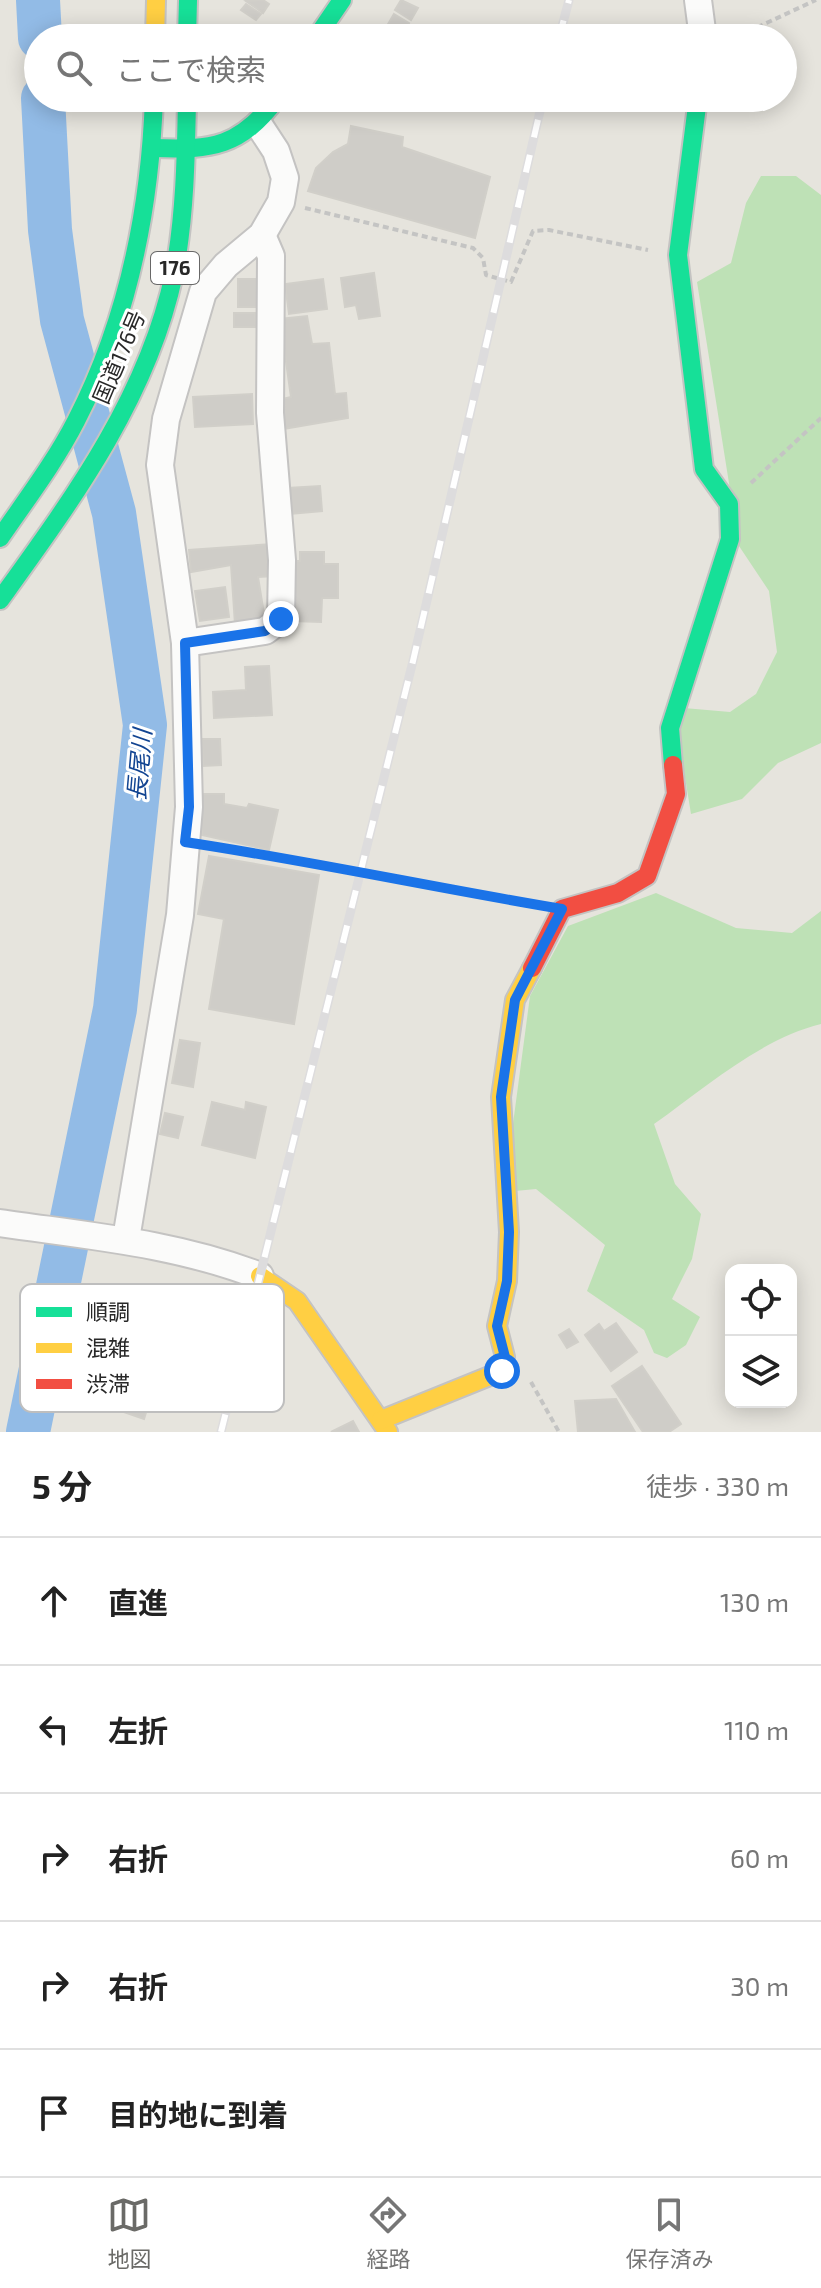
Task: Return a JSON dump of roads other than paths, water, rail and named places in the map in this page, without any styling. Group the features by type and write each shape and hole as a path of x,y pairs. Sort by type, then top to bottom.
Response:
{"main road":[{"path":"155,24 156,0"},
{"path":"187,24 188,0"},
{"path":"326,24 342,0"},
{"name":"国道176号","path":"0,538 47,470 77,419 126,299 154,148 154,112"},
{"name":"国道176号","path":"0,600 70,502 138,382 156,341 179,246 187,112"},
{"path":"154,148 216,147 259,125 268,112"},
{"path":"284,1292 297,1301 385,1426 502,1371 505,1357 497,1326 507,1281 509,1232 501,1097 515,1000 562,909 618,893 647,876 676,794 670,728 730,539 729,504 704,469 678,255 696,112"},
{"path":"260,1276 272,1284"}],"street":[{"path":"698,0 701,24"},
{"path":"126,1239 180,915 189,807 185,643 160,465 166,419 203,292 226,265 262,235 281,202 285,178 276,151 259,125"},
{"path":"185,643 265,631 281,619 281,534 270,413 271,256 262,235"},
{"path":"0,1223 126,1239 216,1259 260,1276"}],"waterway":[{"name":"長尾川","path":"38,0 39,24"},
{"name":"長尾川","path":"44,112 50,230 62,320 114,513 145,725 115,1009 58,1284"},
{"name":"長尾川","path":"28,1432 32,1412"}],"railway":[{"path":"563,24 569,0"},
{"path":"258,1284 413,661 540,112"},
{"path":"221,1432 226,1412"}]}
